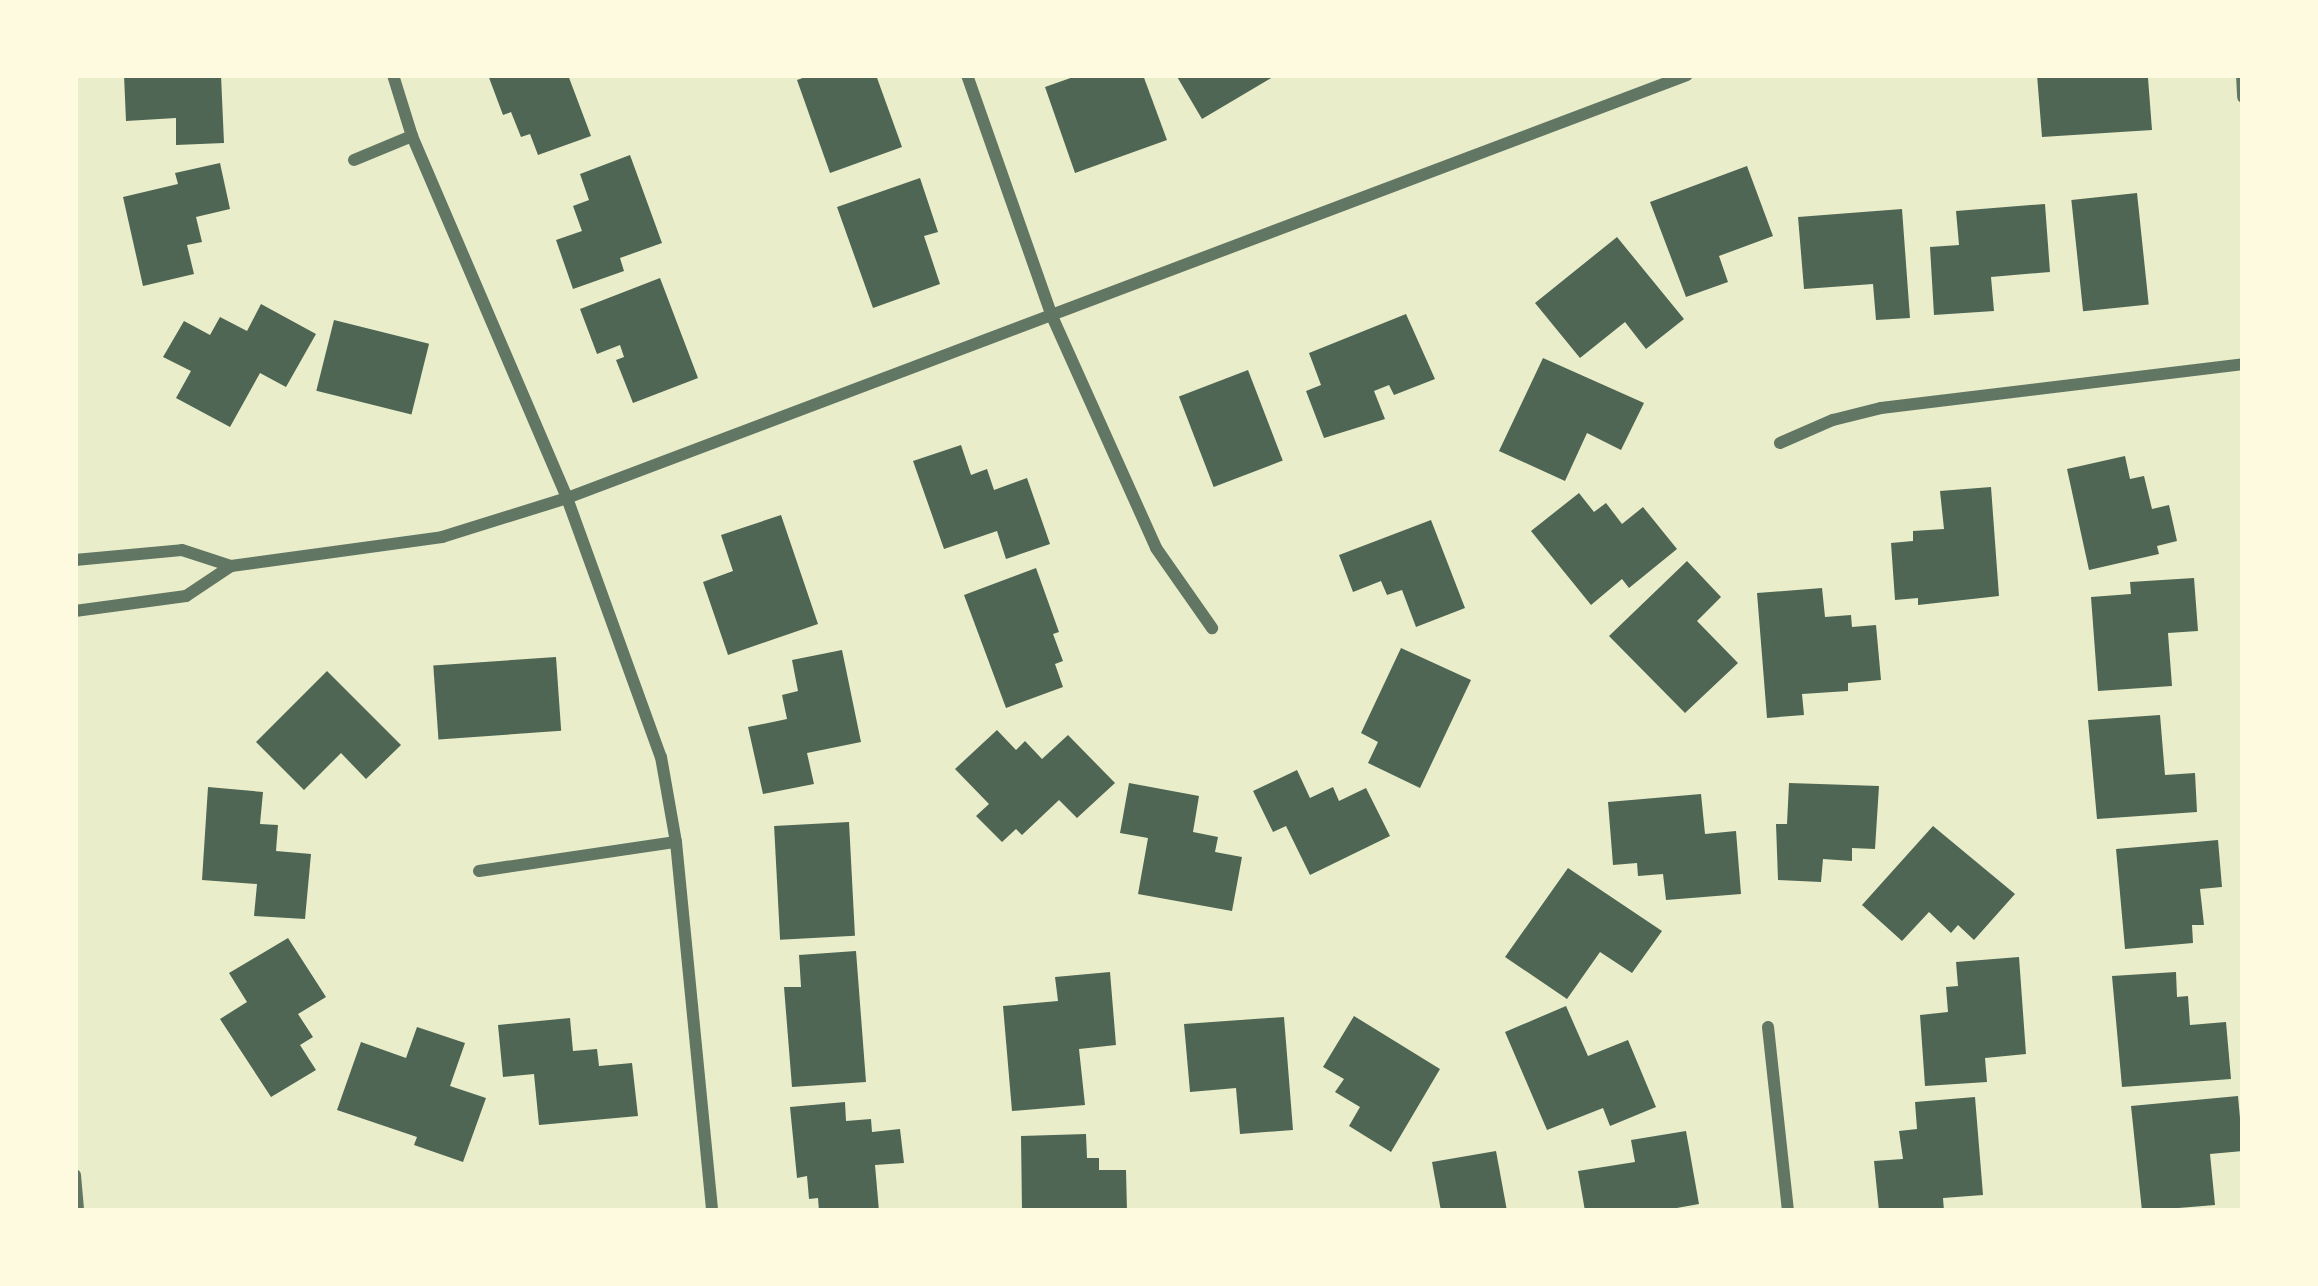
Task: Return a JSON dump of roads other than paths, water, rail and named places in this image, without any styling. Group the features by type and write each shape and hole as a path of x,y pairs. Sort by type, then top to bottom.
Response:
{"street":[{"path":"393,75 412,136 567,498 661,757 676,842 712,1211"},
{"path":"968,75 1052,314 1156,548 1212,628"},
{"path":"75,611 186,596 231,566 442,537 567,498 1687,75"},
{"path":"2242,75 2243,97"},
{"path":"354,160 412,136"},
{"path":"1780,443 1833,420 1880,408 2243,364"},
{"path":"75,560 182,550 231,566"},
{"path":"479,871 676,842"},
{"path":"1768,1027 1788,1211"},
{"path":"75,1175 78,1211"}]}
